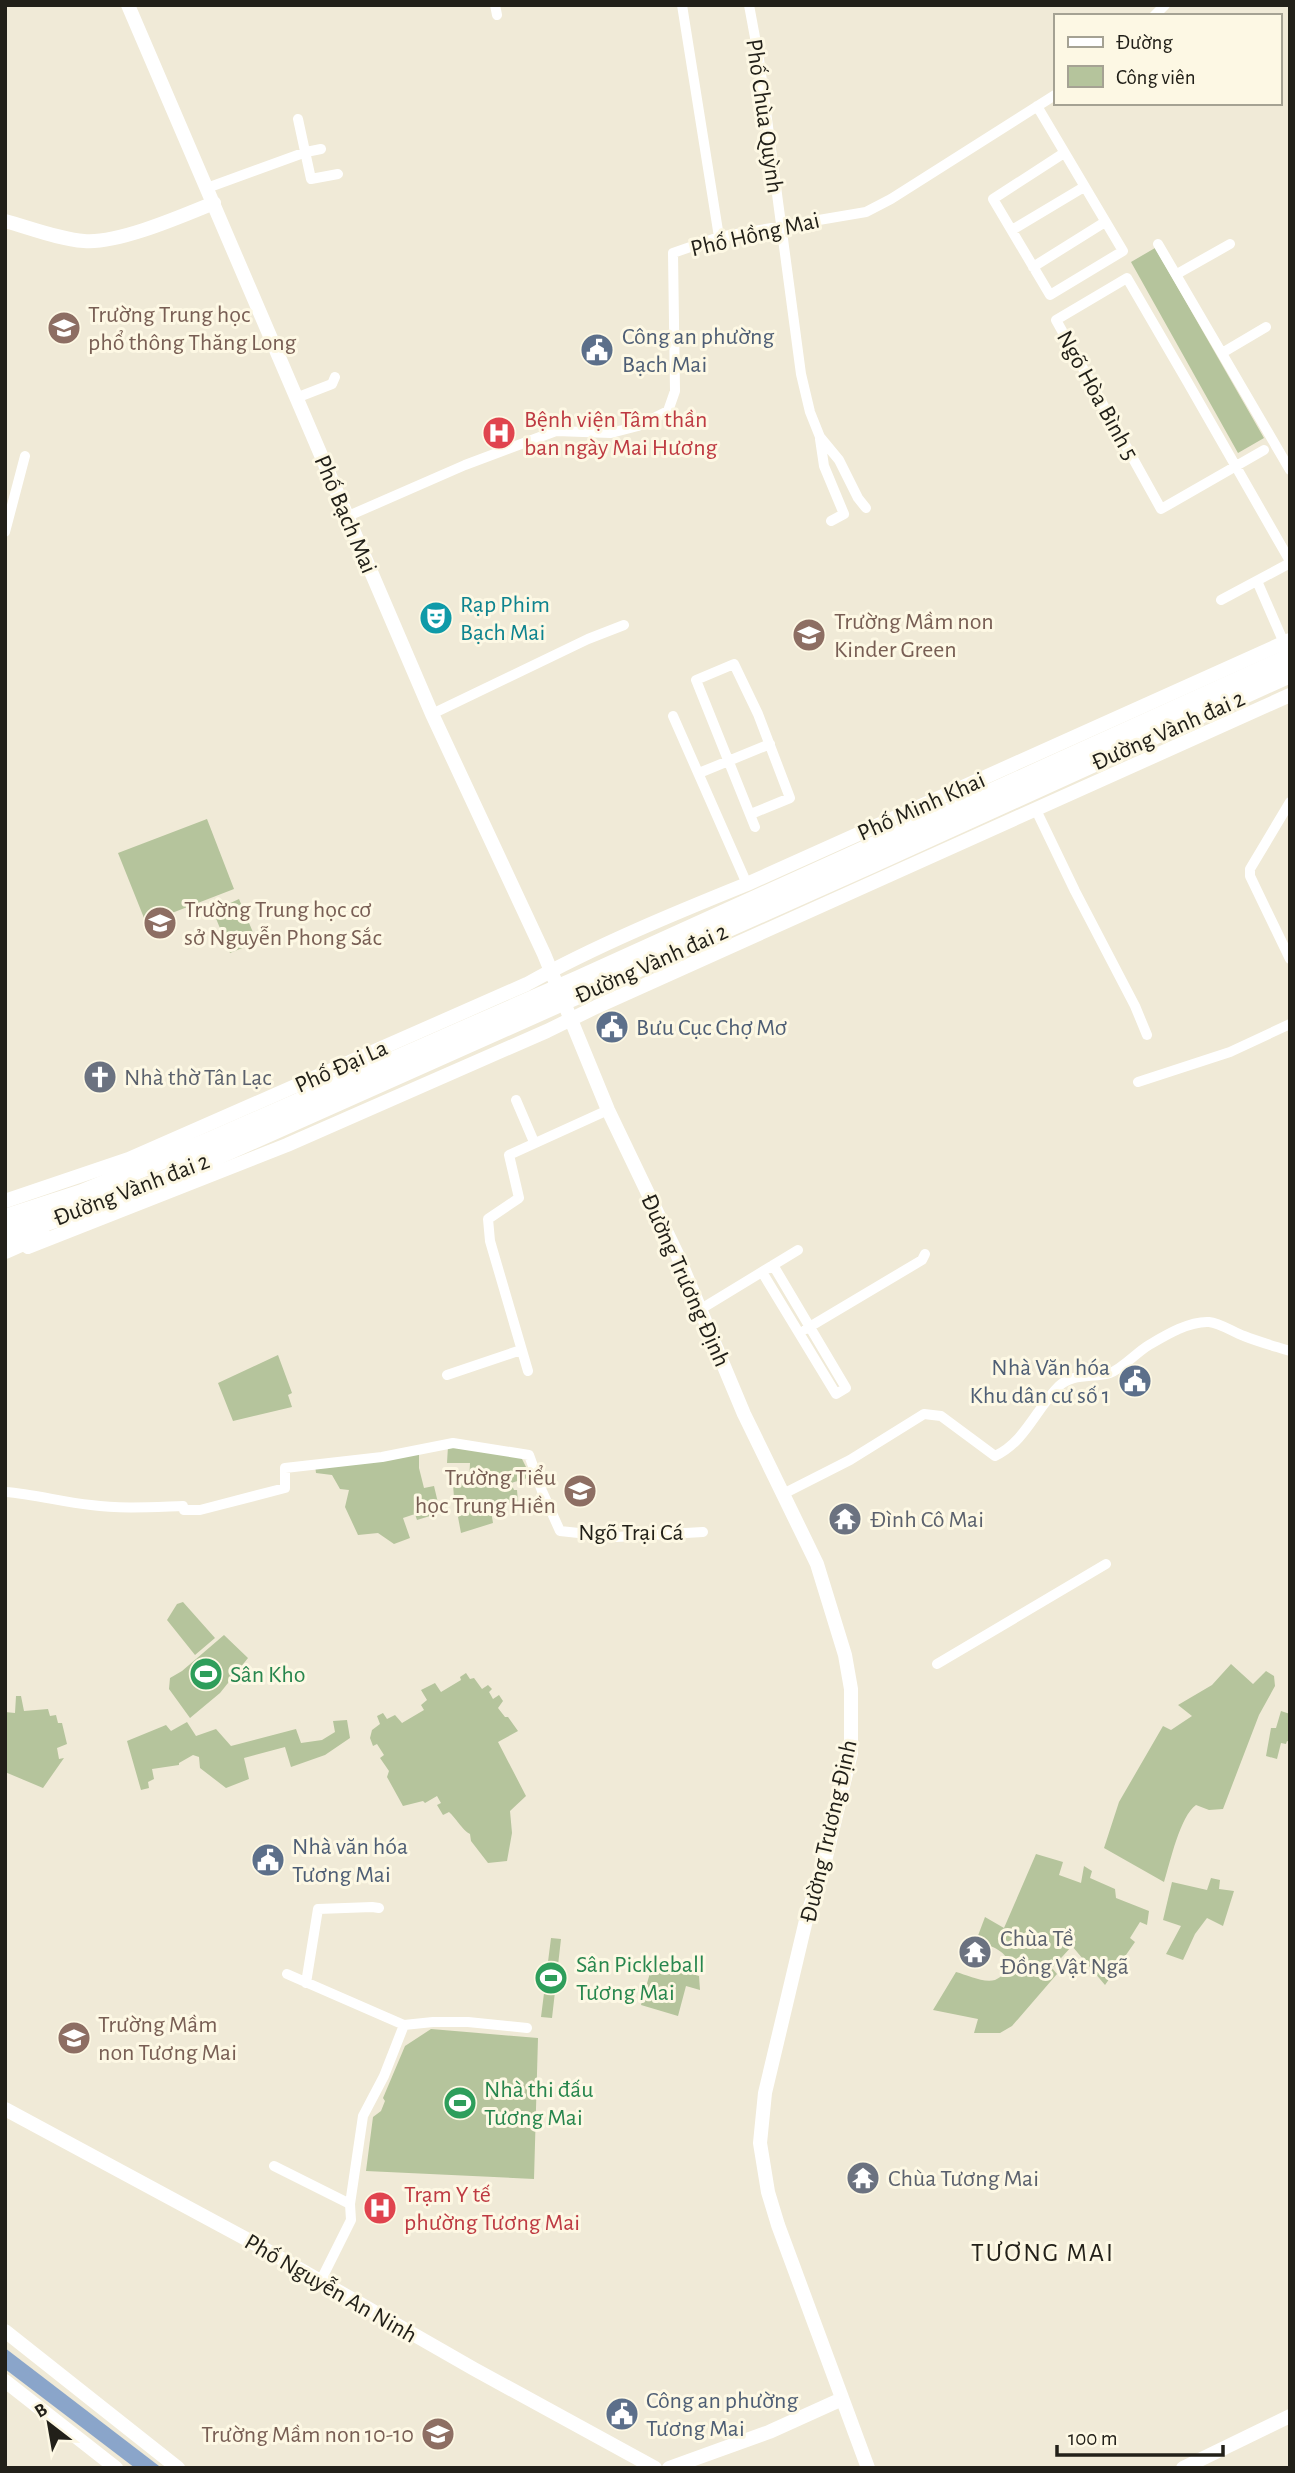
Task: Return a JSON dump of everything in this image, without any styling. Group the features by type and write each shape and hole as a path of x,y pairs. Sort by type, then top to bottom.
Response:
{"highway":[{"name":"Đường Vành đai 2","path":"5,1218 82,1193 214,1139 591,974 1288,646"},
{"name":"Đường Vành đai 2","path":"5,1236 141,1190 1290,674"},
{"path":"7,1202 134,1171"},
{"path":"5,1250 141,1190"}],"main road":[{"name":"Phố Bạch Mai","path":"128,5 432,714 453,753 571,1019"},
{"path":"5,221 75,240 95,241 134,232 214,203"},
{"name":"Phố Minh Khai","path":"551,971 685,908 747,884 1237,664 1288,646"},
{"path":"1237,664 1229,677 1229,691 1242,704 1258,709"},
{"name":"Phố Minh Khai","path":"571,1019 1290,695"},
{"path":"1159,699 1173,701 1185,714 1187,731 1181,743"},
{"name":"Phố Đại La","path":"7,1202 130,1159 551,971"},
{"name":"Phố Đại La","path":"5,1256 286,1145 571,1019"},
{"name":"Đường Trương Định","path":"571,1019 608,1110 677,1254 744,1414 817,1564 845,1655 851,1689 850,1753 825,1861 807,1916 765,2093 760,2143 769,2197 868,2468"},
{"path":"426,1029 449,1074"},
{"name":"Phố Đại La","path":"5,1250 41,1242"},
{"name":"Phố Nguyễn An Ninh","path":"5,2109 261,2247 648,2466"},
{"path":"5,2331 178,2468"},
{"path":"5,2381 116,2468"},
{"path":"669,2468 769,2432 842,2399"},
{"path":"1183,2468 1290,2416"}],"street":[{"path":"682,5 719,237"},
{"name":"Phố Chùa Quỳnh","path":"748,5 759,59 801,374 810,412 820,437"},
{"name":"Phố Hồng Mai","path":"346,517 465,464 556,431 611,433 638,426 668,411 676,391 673,253 719,237 866,212 1054,96"},
{"path":"1037,106 1123,251 1050,295 993,199 1064,153"},
{"path":"298,118 311,179 338,174"},
{"path":"208,188 321,149"},
{"path":"1013,230 1084,187"},
{"path":"1033,267 1105,222"},
{"path":"1158,244 1290,470"},
{"path":"1177,274 1230,244"},
{"name":"Ngõ Hòa Bình 5","path":"1221,600 1290,562 1236,466 1127,278 1056,320 1161,509 1236,466 1264,450"},
{"path":"1222,353 1266,327"},
{"path":"296,398 332,384 334,377"},
{"path":"820,437 839,460 866,508"},
{"path":"820,437 824,466 844,514 831,521"},
{"path":"5,531 25,456"},
{"path":"1257,581 1288,646"},
{"path":"432,714 624,625"},
{"path":"751,814 790,798 770,744 734,664 696,680 755,827"},
{"path":"673,716 747,884"},
{"path":"699,773 770,744"},
{"path":"1290,802 1250,869 1250,876 1290,959"},
{"path":"1037,810 1146,1035"},
{"path":"1139,1082 1230,1052 1290,1024"},
{"path":"516,1100 534,1142"},
{"path":"528,1371 490,1241 488,1219 519,1198 509,1154 608,1110"},
{"path":"701,1309 798,1250"},
{"path":"799,1333 922,1259 925,1254"},
{"path":"762,1272 836,1394 846,1388 773,1265"},
{"path":"783,1494 850,1460 924,1414 941,1416 995,1456 1014,1444 1024,1433 1032,1418 1062,1382 1114,1371 1152,1343 1193,1324 1210,1322 1290,1351"},
{"path":"447,1374 521,1350"},
{"name":"Ngõ Trại Cá","path":"5,1492 89,1505 183,1506 184,1510 200,1510 285,1488 285,1468 382,1457 453,1443 529,1455 560,1531 616,1537 703,1532"},
{"path":"937,1664 1106,1564"},
{"path":"306,1983 318,1909 379,1908"},
{"path":"286,1974 404,2025 468,2022 527,2028"},
{"path":"320,2282 351,2220 350,2204 363,2116 384,2076 404,2025"},
{"path":"274,2166 350,2204"}],"green space":[{"path":"1155,248 1264,438 1238,453 1131,262"},
{"path":"207,819 234,889 146,923 118,853"},
{"path":"239,899 257,942 230,953 213,911"},
{"path":"278,1355 292,1393 288,1395 292,1407 233,1421 218,1383"},
{"path":"448,1446 520,1455 531,1477 511,1483 514,1490 517,1490 518,1502 499,1504 499,1509 491,1511 493,1523 461,1533 458,1517 466,1513 461,1498 454,1498 453,1484 469,1482 470,1463 447,1463"},
{"path":"419,1452 419,1468 424,1488 434,1486 439,1507 429,1510 430,1516 417,1520 415,1514 403,1518 410,1538 394,1544 378,1533 358,1535 345,1507 349,1490 340,1489 332,1475 316,1473 315,1465"},
{"path":"183,1602 215,1638 195,1655 167,1620 177,1604"},
{"name":"Sân Kho","path":"224,1635 248,1658 220,1693 190,1718 169,1689 170,1678"},
{"path":"1231,1664 1253,1684 1266,1671 1274,1676 1275,1686 1259,1715 1223,1809 1209,1810 1196,1805 1190,1811 1176,1840 1164,1882 1104,1848 1119,1802 1163,1726 1171,1730 1192,1716 1178,1705 1212,1685"},
{"path":"466,1673 470,1679 474,1678 482,1689 488,1685 492,1689 489,1692 493,1699 499,1695 503,1701 498,1708 518,1731 498,1742 526,1796 510,1811 512,1833 507,1861 488,1863 471,1841 470,1834 449,1812 443,1815 437,1805 441,1803 437,1796 425,1803 423,1801 403,1806 387,1777 389,1771 380,1758 384,1755 377,1744 373,1746 370,1738 372,1730 380,1724 377,1716 383,1713 387,1719 395,1715 402,1723 424,1710 421,1705 427,1700 421,1690 435,1683 441,1692 461,1680 460,1677"},
{"path":"16,1696 21,1696 24,1711 48,1709 50,1716 56,1715 58,1723 62,1723 67,1744 57,1748 59,1759 64,1758 43,1788 5,1772 5,1712 15,1713"},
{"path":"1281,1711 1290,1714 1290,1742 1281,1743 1277,1759 1266,1756 1271,1728 1276,1728"},
{"path":"347,1720 350,1738 325,1755 291,1767 285,1747 244,1758 249,1779 226,1788 200,1768 199,1757 193,1755 179,1765 152,1769 154,1779 148,1782 149,1788 141,1790 127,1741 166,1725 171,1731 187,1722 196,1736 216,1729 231,1746 296,1729 301,1743 322,1740 335,1732 333,1721"},
{"path":"1036,1854 1063,1862 1059,1875 1081,1883 1084,1866 1092,1871 1090,1878 1115,1889 1116,1898 1149,1911 1147,1925 1140,1922 1130,1938 1135,1942 1105,1985 1072,1946 1052,1968 1057,1974 1012,2026 1000,2033 974,2033 978,2019 933,2010 956,1972 990,1981 1005,1972 1008,1962 1003,1953 976,1941 985,1917 1004,1928"},
{"path":"1211,1878 1220,1880 1219,1889 1234,1891 1223,1926 1207,1918 1195,1934 1183,1960 1166,1954 1181,1926 1163,1920 1172,1882 1207,1890"},
{"name":"Sân Pickleball Tương Mai","path":"551,1938 561,1939 552,2018 541,2017"},
{"path":"653,1962 699,1976 700,1990 686,1986 678,2016 641,2005"},
{"name":"Nhà thi đấu Tương Mai","path":"431,2029 538,2038 534,2179 366,2171 373,2117 381,2111 385,2101 383,2098 405,2046"}],"water":[{"path":"5,2348 161,2468 135,2468 5,2369"}],"place":[{"name":"Trường Trung học phổ thông Thăng Long","path":"64,328"},
{"name":"Công an phường Bạch Mai","path":"597,350"},
{"name":"Bệnh viện Tâm thần ban ngày Mai Hương","path":"499,433"},
{"name":"Rạp Phim Bạch Mai","path":"436,618"},
{"name":"Trường Mầm non Kinder Green","path":"809,635"},
{"name":"Trường Trung học cơ sở Nguyễn Phong Sắc","path":"160,923"},
{"name":"Bưu Cục Chợ Mơ","path":"612,1027"},
{"name":"Nhà thờ Tân Lạc","path":"100,1077"},
{"name":"Nhà Văn hóa Khu dân cư số 1","path":"1135,1381"},
{"name":"Trường Tiểu học Trung Hiền","path":"580,1491"},
{"name":"Đình Cô Mai","path":"845,1519"},
{"name":"Sân Kho","path":"206,1674"},
{"name":"Nhà văn hóa Tương Mai","path":"268,1860"},
{"name":"Chùa Tề Đồng Vật Ngã","path":"975,1952"},
{"name":"Sân Pickleball Tương Mai","path":"551,1978"},
{"name":"Trường Mầm non Tương Mai","path":"74,2038"},
{"name":"Nhà thi đấu Tương Mai","path":"460,2103"},
{"name":"Chùa Tương Mai","path":"863,2178"},
{"name":"Trạm Y tế phường Tương Mai","path":"380,2208"},
{"name":"Công an phường Tương Mai","path":"622,2414"},
{"name":"Trường Mầm non 10-10","path":"438,2434"}],"district":[{"name":"TƯƠNG MAI","path":"1043,2252"}]}
